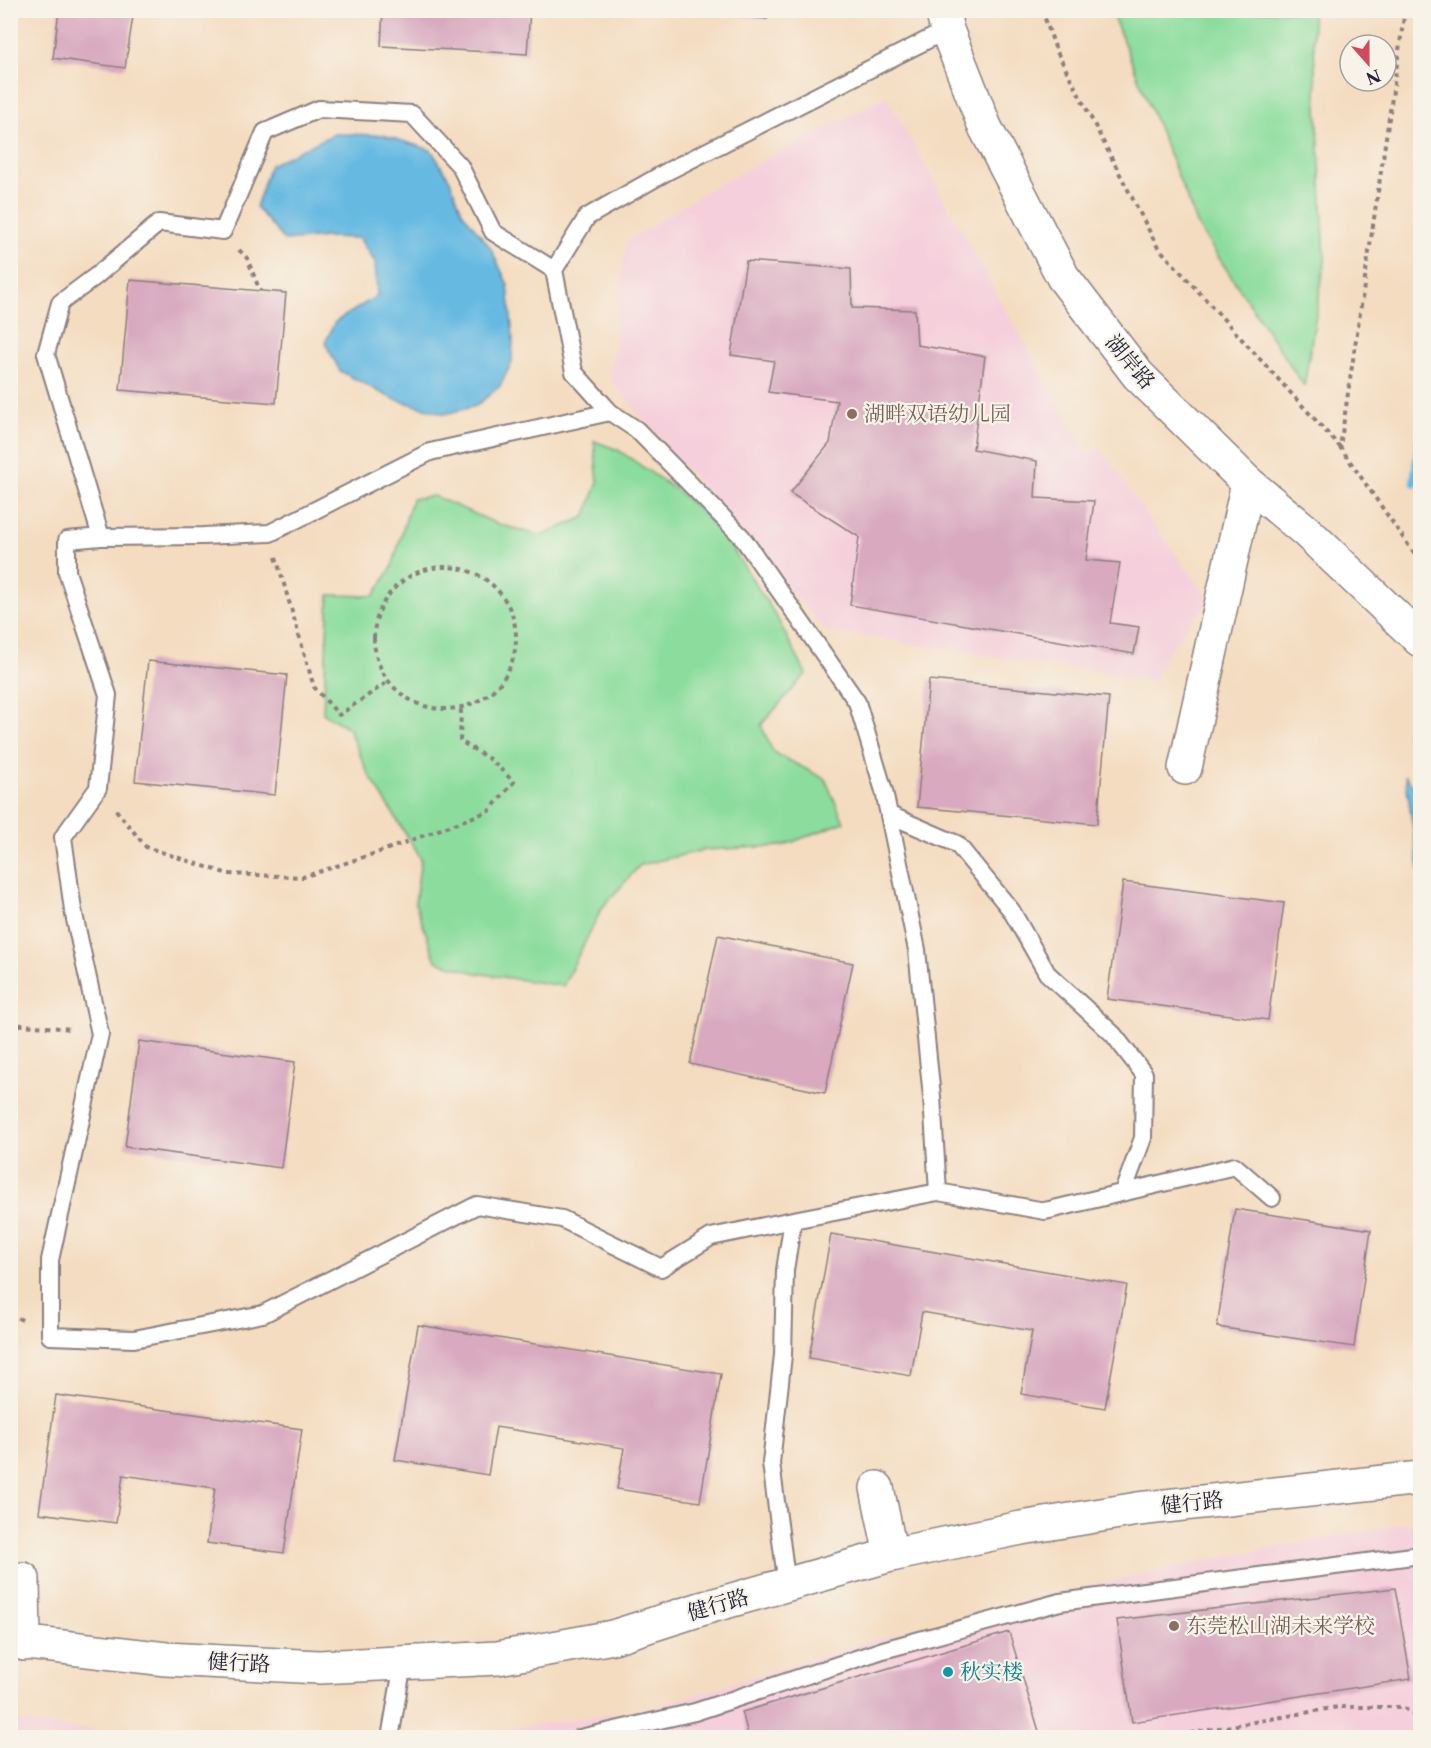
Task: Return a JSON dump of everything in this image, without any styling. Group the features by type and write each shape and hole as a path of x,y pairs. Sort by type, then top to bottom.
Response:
{"street":[{"name":"湖岸路","path":"944,20 985,127 1063,277 1138,375 1248,483 1308,532 1420,640"},
{"path":"1185,768 1248,483"},
{"name":"健行路","path":"17,1643 166,1659 319,1667 498,1658 613,1637 704,1608 891,1555 1021,1528 1138,1509 1420,1478"},
{"path":"877,1488 891,1555"},
{"path":"17,1643 23,1579"}],"lane":[{"path":"938,1192 932,1097 916,950 890,815 857,702 742,537 637,430 610,412 574,372 554,270 587,217 944,20"},
{"path":"101,537 46,354 60,303 159,223 223,231 265,132 319,109 412,114 460,166 493,232 554,270"},
{"path":"610,412 430,452 270,533 101,537 67,540 67,572 108,695 98,788 63,837 73,910 100,1034 50,1260 50,1336 134,1339 263,1314 477,1205 562,1219 661,1268 711,1237 938,1192 1045,1211 1235,1166 1272,1198"},
{"path":"890,815 957,844 1011,910 1047,974 1113,1034 1144,1074 1143,1138 1123,1191"},
{"path":"787,1586 771,1463 783,1354 785,1270 793,1220"},
{"path":"580,1737 695,1713 883,1650 1060,1602 1420,1555"},
{"path":"390,1737 403,1663"}],"path":[{"path":"1042,10 1056,50 1156,246 1340,447 1420,562"},
{"path":"1340,447 1405,10"},
{"path":"223,231 246,258 260,291"},
{"path":"270,533 314,687 339,715 389,681"},
{"path":"446,567 469,570 489,581 504,597 514,618 517,640 512,663 501,683 484,698 461,708 437,709 413,702 393,688 389,681 380,668 374,644 376,620 386,598 403,581 423,570 446,567"},
{"path":"98,788 146,847 228,874 303,878 489,811 514,782 491,760 460,741 461,708"},
{"path":"10,1024 100,1034"},
{"path":"1164,1737 1338,1707 1403,1707 1420,1720"}],"shaded area":[{"name":"湖畔双语幼儿园","path":"886,96 1086,453 1101,449 1153,524 1211,601 1191,621 1167,653 1154,681 826,631 610,380 626,242 708,190"},
{"name":"东莞松山湖未来学校","path":"1420,1521 1420,1737 440,1738 647,1709 857,1645 999,1606 1198,1562"},
{"path":"11,1721 150,1737 11,1737"}],"green space":[{"path":"1111,11 1312,11 1325,261 1304,386 1199,228"},
{"path":"594,441 618,450 679,492 720,529 776,616 806,674 761,725 773,752 825,779 844,822 782,846 704,850 640,865 602,908 563,986 476,973 436,961 415,903 421,859 368,773 348,728 323,713 329,595 374,596 392,567 412,499 434,496 495,523 541,536 585,517 598,482"}],"water":[{"path":"334,134 383,135 431,150 450,180 462,212 490,247 508,285 513,338 512,362 500,386 476,406 445,414 391,398 340,371 325,343 335,322 377,296 375,262 359,238 326,237 285,241 256,207 270,165"},
{"path":"1405,775 1420,796 1420,873 1419,868"}],"building":[{"path":"59,10 134,10 125,68 53,58"},
{"path":"383,10 530,10 527,54 381,46"},
{"path":"704,10 768,10 767,19 703,12"},
{"path":"746,261 851,269 852,308 915,310 917,345 985,356 973,449 1037,461 1035,498 1094,501 1086,560 1120,563 1110,623 1139,627 1134,654 850,605 859,537 790,493 830,443 837,401 768,392 774,361 731,355"},
{"path":"130,280 286,293 276,403 120,390"},
{"path":"148,661 287,675 275,795 135,781"},
{"path":"929,680 1109,697 1097,824 917,807"},
{"path":"1123,882 1284,903 1268,1020 1107,999"},
{"path":"718,935 853,963 825,1093 690,1064"},
{"path":"139,1041 295,1062 281,1168 125,1147"},
{"path":"1235,1209 1371,1230 1354,1347 1217,1327"},
{"path":"831,1234 1127,1285 1105,1408 1021,1394 1032,1331 922,1312 911,1376 809,1358"},
{"path":"418,1325 721,1374 700,1502 617,1489 624,1448 496,1427 488,1475 395,1460"},
{"path":"56,1395 302,1429 284,1553 207,1543 215,1488 123,1475 116,1523 39,1513"},
{"path":"1395,1588 1411,1679 1132,1722 1117,1620"},
{"name":"秋实楼","path":"1009,1632 1041,1738 749,1738 742,1712"}],"waterway":[{"path":"1415,482 1420,443"},
{"path":"1412,733 1420,765"}],"place":[{"name":"湖畔双语幼儿园","path":"852,414"},
{"name":"东莞松山湖未来学校","path":"1174,1626"},
{"name":"秋实楼","path":"948,1672"}]}
